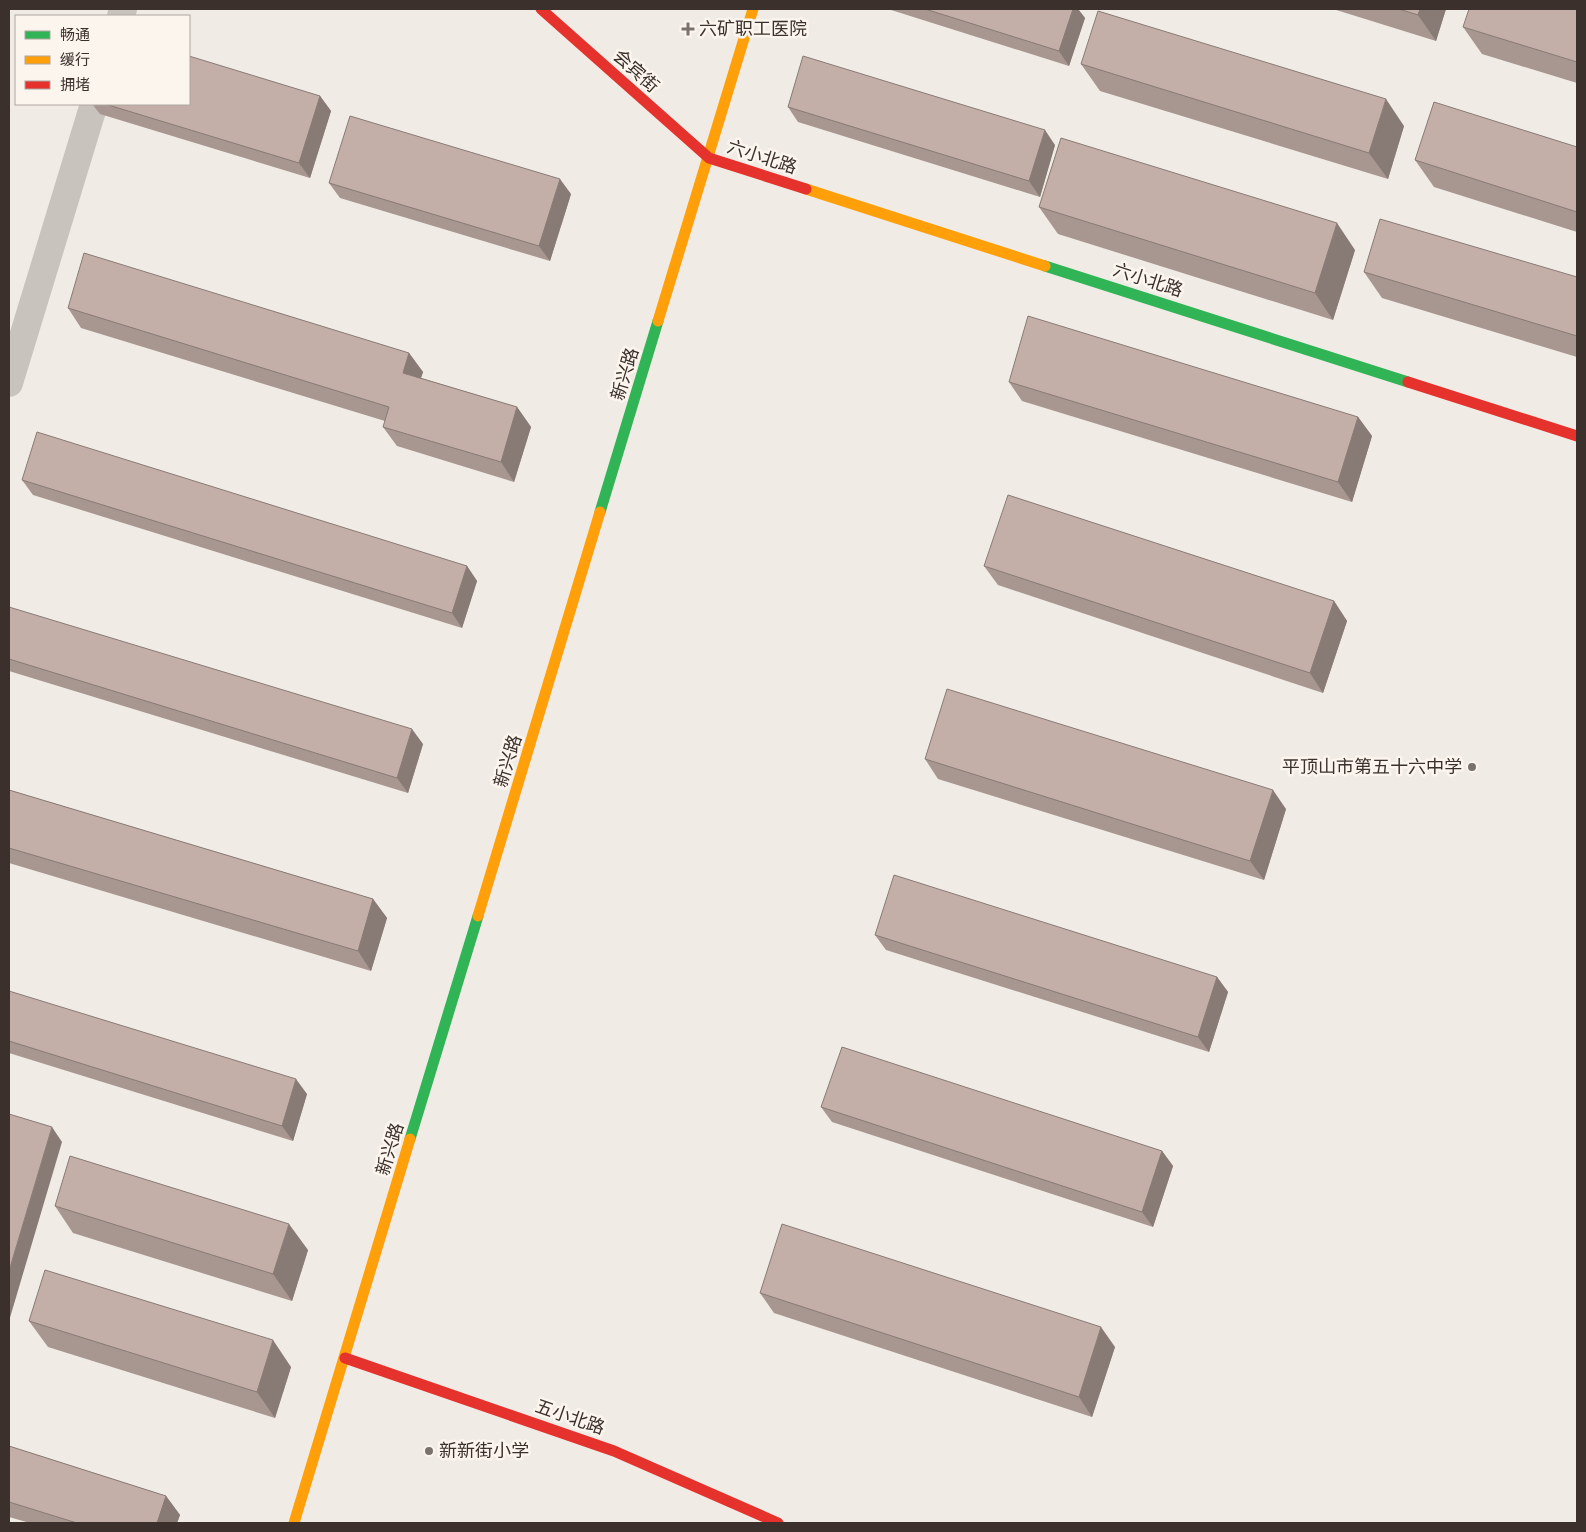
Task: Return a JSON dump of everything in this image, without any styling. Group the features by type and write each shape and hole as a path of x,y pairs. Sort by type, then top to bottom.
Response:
{"street":[{"name":"会宾街","path":"541,9 709,158"},
{"name":"新兴路","path":"294,1523 753,9"},
{"path":"9,383 94,105"},
{"name":"六小北路","path":"709,158 1577,436"},
{"name":"五小北路","path":"345,1358 614,1451 778,1523"}],"building":[{"path":"925,9 1073,9 1059,51"},
{"path":"1399,9 1420,9 1418,15"},
{"path":"1469,9 1577,9 1577,62 1463,27"},
{"path":"1098,11 1386,99 1369,153 1081,64"},
{"path":"190,56 320,96 299,163 108,105 190,105"},
{"path":"803,56 1045,130 1029,181 788,107"},
{"path":"1434,102 1577,147 1577,212 1415,160"},
{"path":"350,116 560,179 539,246 329,183"},
{"path":"1061,138 1337,223 1315,293 1039,207"},
{"path":"1380,219 1577,277 1577,336 1364,272"},
{"path":"84,253 409,353 403,373 517,407 501,462 383,427 389,407 68,308"},
{"path":"1028,316 1358,417 1338,482 1009,382"},
{"path":"37,432 467,566 452,613 22,480"},
{"path":"1008,495 1334,601 1310,673 984,566"},
{"path":"9,607 412,729 397,778 9,659"},
{"path":"947,689 1273,790 1250,861 925,759"},
{"path":"9,790 373,899 358,951 9,848"},
{"path":"894,875 1217,977 1198,1037 875,935"},
{"path":"9,991 296,1079 282,1126 9,1041"},
{"path":"842,1047 1162,1151 1142,1212 821,1107"},
{"path":"9,1114 52,1127 9,1271"},
{"path":"70,1156 289,1224 273,1274 55,1206"},
{"path":"782,1224 1101,1327 1079,1397 760,1293"},
{"path":"45,1270 273,1340 257,1392 29,1321"},
{"path":"9,1446 166,1496 157,1523 77,1523 9,1502"}],"traffic: fast":[{"path":"1045,266 1408,382"},
{"path":"600,512 658,321"},
{"path":"410,1139 478,916"}],"traffic: slow":[{"path":"658,321 753,9"},
{"path":"806,189 1045,266"},
{"path":"478,916 600,512"},
{"path":"294,1523 410,1139"}],"traffic: jam":[{"path":"541,9 709,158 806,189"},
{"path":"1408,382 1577,436"},
{"path":"345,1358 614,1451 778,1523"}],"place":[{"name":"六矿职工医院","path":"688,29"},
{"name":"平顶山市第五十六中学","path":"1472,767"},
{"name":"新新街小学","path":"429,1451"}]}
